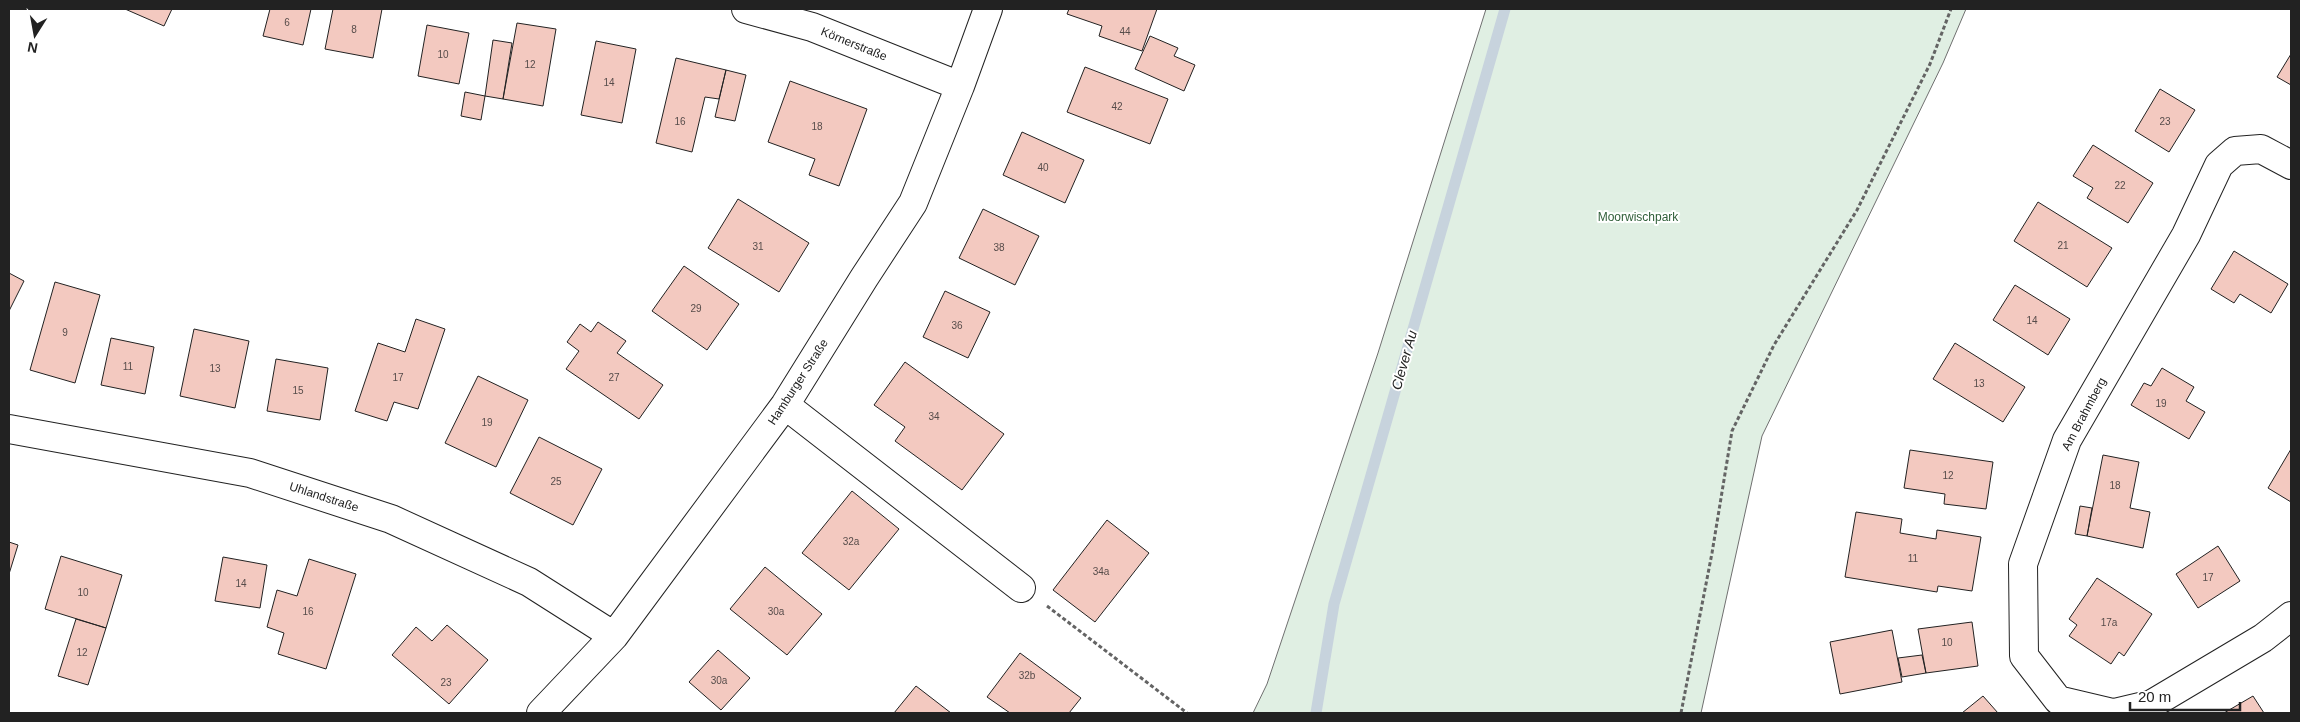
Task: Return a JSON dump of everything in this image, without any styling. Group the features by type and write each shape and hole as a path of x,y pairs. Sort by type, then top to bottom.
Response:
{"street":[{"name":"Körnerstraße","path":"746,9 812,27 960,86"},
{"name":"Hamburger Straße","path":"541,713 614,636 785,406 913,203 960,86 988,9"},
{"name":"Am Brahmberg","path":"2291,165 2261,149 2235,151 2218,165 2186,235 2067,440 2023,564 2024,656 2058,700 2113,713 2152,704 2264,638 2291,616"},
{"path":"785,406 1021,588"},
{"name":"Uhlandstraße","path":"9,430 250,473 391,519 529,582 614,636"}],"path":[{"path":"1681,713 1712,553 1732,431 1774,345 1857,210 1930,64 1951,9"},
{"path":"1045,605 1187,713"}],"green space":[{"name":"Moorwischpark","path":"1486,9 1966,9 1943,63 1762,436 1701,713 1253,713 1267,684 1378,353"}],"building":[{"path":"125,9 172,9 164,26"},
{"path":"270,9 311,9 303,45 263,36"},
{"path":"333,9 382,9 373,58 325,49"},
{"path":"1069,9 1157,9 1142,51 1099,36 1102,26 1067,14"},
{"path":"517,23 556,29 543,106 503,99"},
{"path":"427,25 469,33 459,84 418,76"},
{"path":"1150,36 1178,48 1174,56 1195,65 1184,91 1135,69"},
{"path":"493,40 512,43 503,99 485,96"},
{"path":"596,41 636,49 622,123 581,115"},
{"path":"2291,54 2291,85 2277,77"},
{"path":"676,58 726,70 719,99 705,97 692,152 656,143"},
{"path":"1085,67 1168,99 1150,144 1067,112"},
{"path":"726,70 746,75 735,121 715,117"},
{"path":"790,81 867,109 839,186 809,175 815,159 768,142"},
{"path":"2160,89 2195,110 2169,152 2135,131"},
{"path":"465,92 485,96 481,120 461,116"},
{"path":"1022,132 1084,160 1065,203 1003,175"},
{"path":"2093,145 2153,183 2128,223 2087,198 2093,188 2073,176"},
{"path":"738,199 809,243 779,292 708,248"},
{"path":"2038,202 2112,248 2087,287 2014,241"},
{"path":"983,209 1039,236 1015,285 959,258"},
{"path":"2234,251 2288,284 2271,313 2240,294 2234,303 2211,289"},
{"path":"684,266 739,304 707,350 652,311"},
{"path":"9,273 24,281 9,311"},
{"path":"55,282 100,295 75,383 30,370"},
{"path":"2015,285 2070,319 2048,355 1993,320"},
{"path":"945,291 990,312 968,358 923,337"},
{"path":"416,319 445,329 418,409 394,402 387,421 355,411 378,343 405,352"},
{"path":"598,322 626,341 617,353 663,385 639,419 566,369 579,351 567,342 580,324 591,332"},
{"path":"194,329 249,341 235,408 180,396"},
{"path":"111,338 154,347 145,394 101,385"},
{"path":"1955,343 2025,387 2003,422 1933,379"},
{"path":"276,359 328,368 320,420 267,411"},
{"path":"905,362 1004,434 962,490 895,441 905,427 874,405"},
{"path":"2162,368 2194,387 2186,401 2205,412 2189,439 2131,405 2144,383 2151,386"},
{"path":"478,376 528,400 496,467 445,443"},
{"path":"539,437 602,469 573,525 510,493"},
{"path":"2291,449 2291,502 2268,488"},
{"path":"1910,450 1993,462 1986,509 1944,504 1945,494 1904,488"},
{"path":"2103,455 2139,462 2130,508 2150,512 2143,548 2087,536"},
{"path":"852,491 899,529 849,590 802,553"},
{"path":"2080,506 2092,508 2087,536 2075,534"},
{"path":"1856,512 1902,519 1900,533 1936,539 1937,530 1981,537 1972,591 1938,586 1937,592 1845,577"},
{"path":"1107,520 1149,553 1095,622 1053,590"},
{"path":"9,542 18,545 9,574"},
{"path":"2218,546 2240,581 2198,608 2176,574"},
{"path":"61,556 122,575 106,628 45,609"},
{"path":"223,557 267,565 260,608 215,601"},
{"path":"309,559 356,574 326,669 278,654 284,633 267,627 277,590 297,596"},
{"path":"765,567 822,614 787,655 730,609"},
{"path":"2097,578 2152,614 2124,656 2119,652 2111,664 2069,636 2077,625 2069,619"},
{"path":"76,619 106,628 88,685 58,676"},
{"path":"1972,622 1978,666 1926,673 1918,629"},
{"path":"447,625 488,660 449,704 392,655 416,627 432,641"},
{"path":"1892,630 1902,682 1840,694 1830,642"},
{"path":"718,650 750,678 721,710 689,682"},
{"path":"1020,653 1081,698 1069,713 1010,713 987,697"},
{"path":"1922,655 1926,673 1902,677 1898,658"},
{"path":"916,686 951,713 894,713"},
{"path":"1983,696 1998,713 1962,713"},
{"path":"2253,696 2264,713 2224,713"}],"waterway":[{"name":"Clever Au","path":"1316,713 1334,604 1505,9"}]}
